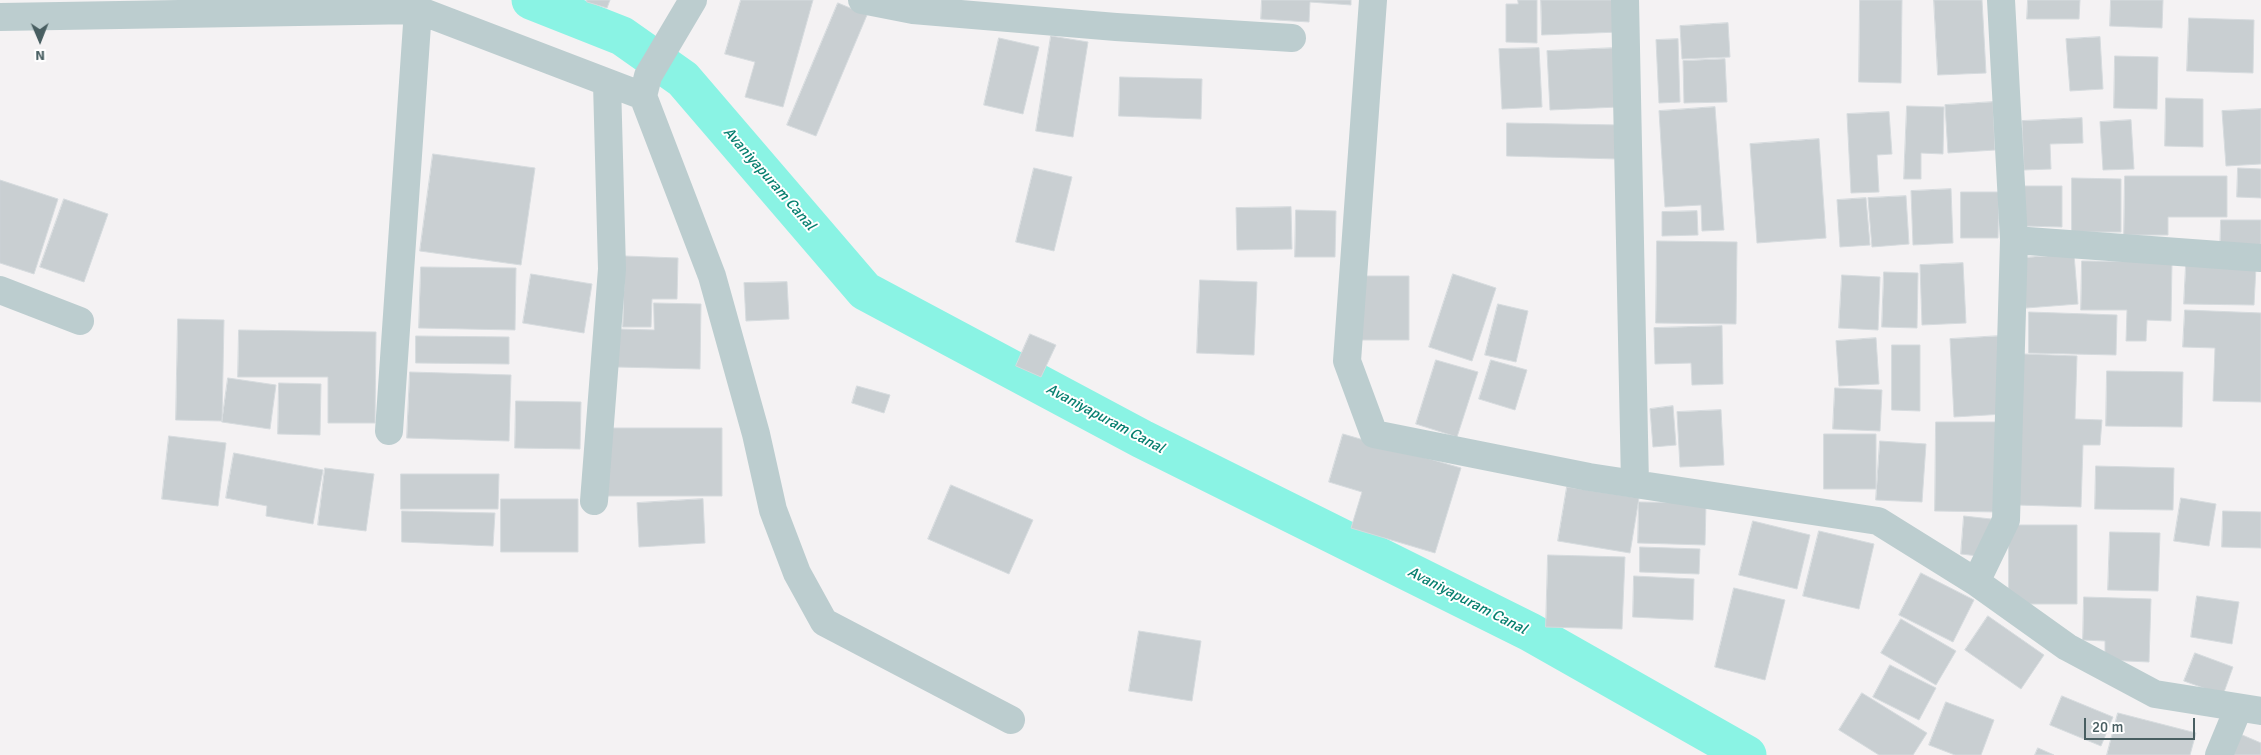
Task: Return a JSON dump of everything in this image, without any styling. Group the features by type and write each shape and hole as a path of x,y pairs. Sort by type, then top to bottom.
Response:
{"street":[{"path":"694,0 645,86 712,276 756,434 773,510 797,574 824,622 1011,720"},
{"path":"862,0 913,10 1116,27 1292,38"},
{"path":"1373,0 1347,361 1374,434 1589,477 1878,521 1976,582 2067,648 2156,694 2249,710 2219,755"},
{"path":"1625,0 1635,484"},
{"path":"1976,582 2006,520 2014,240 2001,0"},
{"path":"0,17 418,10 607,82 645,86"},
{"path":"389,430 418,10"},
{"path":"594,501 612,269 607,82"},
{"path":"2014,240 2261,258"},
{"path":"0,290 80,321"}],"building":[{"path":"587,0 610,0 607,8 587,2"},
{"path":"741,0 813,0 783,107 745,97 755,62 725,54"},
{"path":"1262,0 1351,0 1351,5 1310,2 1309,22 1261,19"},
{"path":"1518,0 1537,0 1537,43 1506,42 1506,4 1518,4"},
{"path":"1541,0 1617,0 1619,32 1542,35"},
{"path":"1860,0 1902,0 1901,83 1859,82"},
{"path":"1934,0 1982,0 1986,73 1938,75"},
{"path":"2028,0 2080,0 2079,19 2027,19"},
{"path":"2111,0 2163,0 2162,28 2110,26"},
{"path":"838,3 867,15 816,136 787,125"},
{"path":"2189,18 2254,20 2253,73 2187,71"},
{"path":"1728,23 1730,57 1682,59 1680,26"},
{"path":"1051,36 1088,42 1073,137 1036,131"},
{"path":"2100,37 2103,89 2070,91 2066,39"},
{"path":"999,38 1039,47 1023,114 984,105"},
{"path":"1678,39 1680,102 1659,103 1656,40"},
{"path":"1539,48 1542,107 1502,109 1499,49"},
{"path":"1615,48 1618,107 1550,110 1547,51"},
{"path":"2115,56 2158,57 2157,109 2114,108"},
{"path":"1725,59 1727,102 1684,103 1683,61"},
{"path":"1120,77 1202,79 1201,119 1119,116"},
{"path":"2166,98 2203,99 2203,147 2165,146"},
{"path":"1993,102 1995,150 1948,153 1945,105"},
{"path":"1907,106 1944,107 1943,154 1921,153 1921,179 1904,179"},
{"path":"1715,107 1724,230 1702,231 1701,205 1665,207 1659,111"},
{"path":"2261,109 2261,164 2226,166 2222,111"},
{"path":"1889,112 1892,154 1877,155 1879,192 1851,193 1847,114"},
{"path":"2082,118 2083,143 2050,144 2051,169 2024,170 2022,121"},
{"path":"2131,120 2134,169 2103,170 2100,122"},
{"path":"1507,123 1619,125 1618,159 1507,156"},
{"path":"1819,139 1826,238 1757,243 1750,144"},
{"path":"433,154 535,168 521,265 420,251"},
{"path":"1034,168 1072,177 1054,251 1016,242"},
{"path":"2238,168 2261,169 2261,198 2237,197"},
{"path":"2125,176 2227,176 2227,217 2168,217 2168,235 2124,235"},
{"path":"2072,178 2121,179 2121,232 2072,232"},
{"path":"0,180 58,199 34,274 0,263"},
{"path":"2024,186 2062,186 2062,227 2023,226"},
{"path":"1951,189 1953,243 1913,245 1911,191"},
{"path":"1961,192 1999,192 1998,238 1961,238"},
{"path":"1906,196 1909,244 1872,247 1868,198"},
{"path":"1866,198 1870,245 1840,247 1837,200"},
{"path":"64,199 108,214 84,282 40,267"},
{"path":"1291,207 1292,249 1237,250 1236,208"},
{"path":"1296,210 1336,211 1335,257 1295,257"},
{"path":"1697,211 1698,235 1662,236 1662,212"},
{"path":"2221,220 2261,220 2261,253 2220,252"},
{"path":"1657,241 1737,242 1736,324 1656,323"},
{"path":"2074,254 2078,304 2026,308 2022,258"},
{"path":"625,256 678,258 677,299 652,299 651,327 623,327"},
{"path":"2082,261 2172,262 2171,321 2147,320 2146,341 2126,341 2127,310 2081,310"},
{"path":"1963,263 1966,323 1922,325 1920,265"},
{"path":"2186,265 2256,267 2254,305 2184,304"},
{"path":"421,267 516,268 515,330 419,328"},
{"path":"1884,272 1918,273 1917,328 1882,327"},
{"path":"531,274 592,284 584,333 523,323"},
{"path":"1453,274 1496,288 1472,361 1429,347"},
{"path":"1842,275 1880,277 1878,330 1839,328"},
{"path":"1361,276 1409,276 1409,340 1361,340"},
{"path":"1200,280 1257,282 1254,355 1197,353"},
{"path":"787,282 789,319 746,321 744,283"},
{"path":"654,303 701,304 700,369 617,367 618,329 654,330"},
{"path":"1498,304 1528,311 1516,362 1485,355"},
{"path":"2185,310 2261,313 2261,402 2213,401 2215,348 2183,347"},
{"path":"2029,312 2117,315 2116,355 2029,353"},
{"path":"178,319 224,320 222,421 176,420"},
{"path":"1722,326 1723,384 1692,385 1691,363 1655,364 1654,328"},
{"path":"239,330 376,332 375,423 328,423 328,377 238,377"},
{"path":"1030,334 1056,345 1041,377 1016,366"},
{"path":"416,336 509,337 509,364 416,363"},
{"path":"2000,336 2004,414 1954,417 1950,339"},
{"path":"1876,338 1879,384 1839,386 1836,341"},
{"path":"1892,345 1920,345 1920,411 1892,410"},
{"path":"2024,354 2077,356 2075,419 2102,420 2100,445 2083,445 2081,507 2017,505"},
{"path":"1436,360 1478,372 1457,437 1416,424"},
{"path":"1491,360 1527,370 1515,410 1479,399"},
{"path":"2107,371 2183,372 2182,427 2106,426"},
{"path":"410,372 511,375 509,441 407,438"},
{"path":"228,378 276,385 270,429 222,422"},
{"path":"279,383 321,384 320,435 278,434"},
{"path":"857,386 890,395 884,413 852,403"},
{"path":"1835,388 1882,390 1880,431 1833,429"},
{"path":"516,401 581,402 580,449 515,448"},
{"path":"1673,406 1676,445 1653,447 1650,409"},
{"path":"1721,410 1724,465 1680,467 1677,412"},
{"path":"1936,422 1998,422 1998,512 1935,511"},
{"path":"608,428 722,428 722,496 608,496"},
{"path":"1343,434 1461,468 1435,553 1351,528 1362,492 1329,482"},
{"path":"1824,434 1876,434 1876,489 1824,489"},
{"path":"169,436 226,443 218,506 162,499"},
{"path":"1880,441 1926,444 1922,502 1876,500"},
{"path":"234,453 323,470 313,524 266,516 267,506 226,498"},
{"path":"2096,466 2174,468 2173,510 2095,509"},
{"path":"325,468 374,474 366,531 318,525"},
{"path":"401,474 499,474 498,509 401,509"},
{"path":"951,485 1033,520 1009,574 928,539"},
{"path":"1567,487 1639,498 1630,553 1558,541"},
{"path":"2181,498 2216,504 2209,546 2174,541"},
{"path":"501,499 578,499 578,552 501,552"},
{"path":"703,499 705,543 639,547 637,503"},
{"path":"1639,502 1706,503 1705,545 1638,543"},
{"path":"402,511 495,513 493,546 402,542"},
{"path":"2223,511 2261,512 2261,548 2222,547"},
{"path":"1964,516 1991,519 1987,557 1961,554"},
{"path":"1753,521 1810,535 1797,589 1739,575"},
{"path":"2009,525 2077,525 2077,604 2009,604"},
{"path":"1819,531 1874,544 1859,609 1803,596"},
{"path":"2110,532 2160,533 2158,591 2108,590"},
{"path":"1640,547 1700,549 1699,574 1640,572"},
{"path":"1548,555 1625,557 1622,629 1546,627"},
{"path":"1921,573 1974,600 1953,642 1899,615"},
{"path":"1634,576 1694,579 1693,620 1633,617"},
{"path":"1734,588 1785,600 1765,680 1715,667"},
{"path":"2197,596 2239,602 2232,644 2191,637"},
{"path":"2084,597 2151,599 2149,662 2105,660 2105,641 2083,640"},
{"path":"1988,616 2044,655 2021,689 1965,650"},
{"path":"1901,619 1956,651 1936,685 1881,653"},
{"path":"1139,631 1201,641 1192,701 1129,691"},
{"path":"2195,653 2233,667 2223,695 2184,681"},
{"path":"1890,665 1936,688 1919,720 1873,697"},
{"path":"1862,693 1927,733 1913,755 1879,755 1839,730"},
{"path":"2062,696 2113,717 2101,746 2050,725"},
{"path":"1946,702 1994,720 1981,755 1955,755 1929,745"},
{"path":"2118,713 2196,733 2190,755 2107,755"},
{"path":"2240,734 2261,743 2261,755 2232,755"},
{"path":"2038,748 2054,755 2035,755"}],"waterway":[{"name":"Avaniyapuram Canal","path":"531,0 622,36 683,79 865,291 1142,439 1530,632 1747,755"}]}
